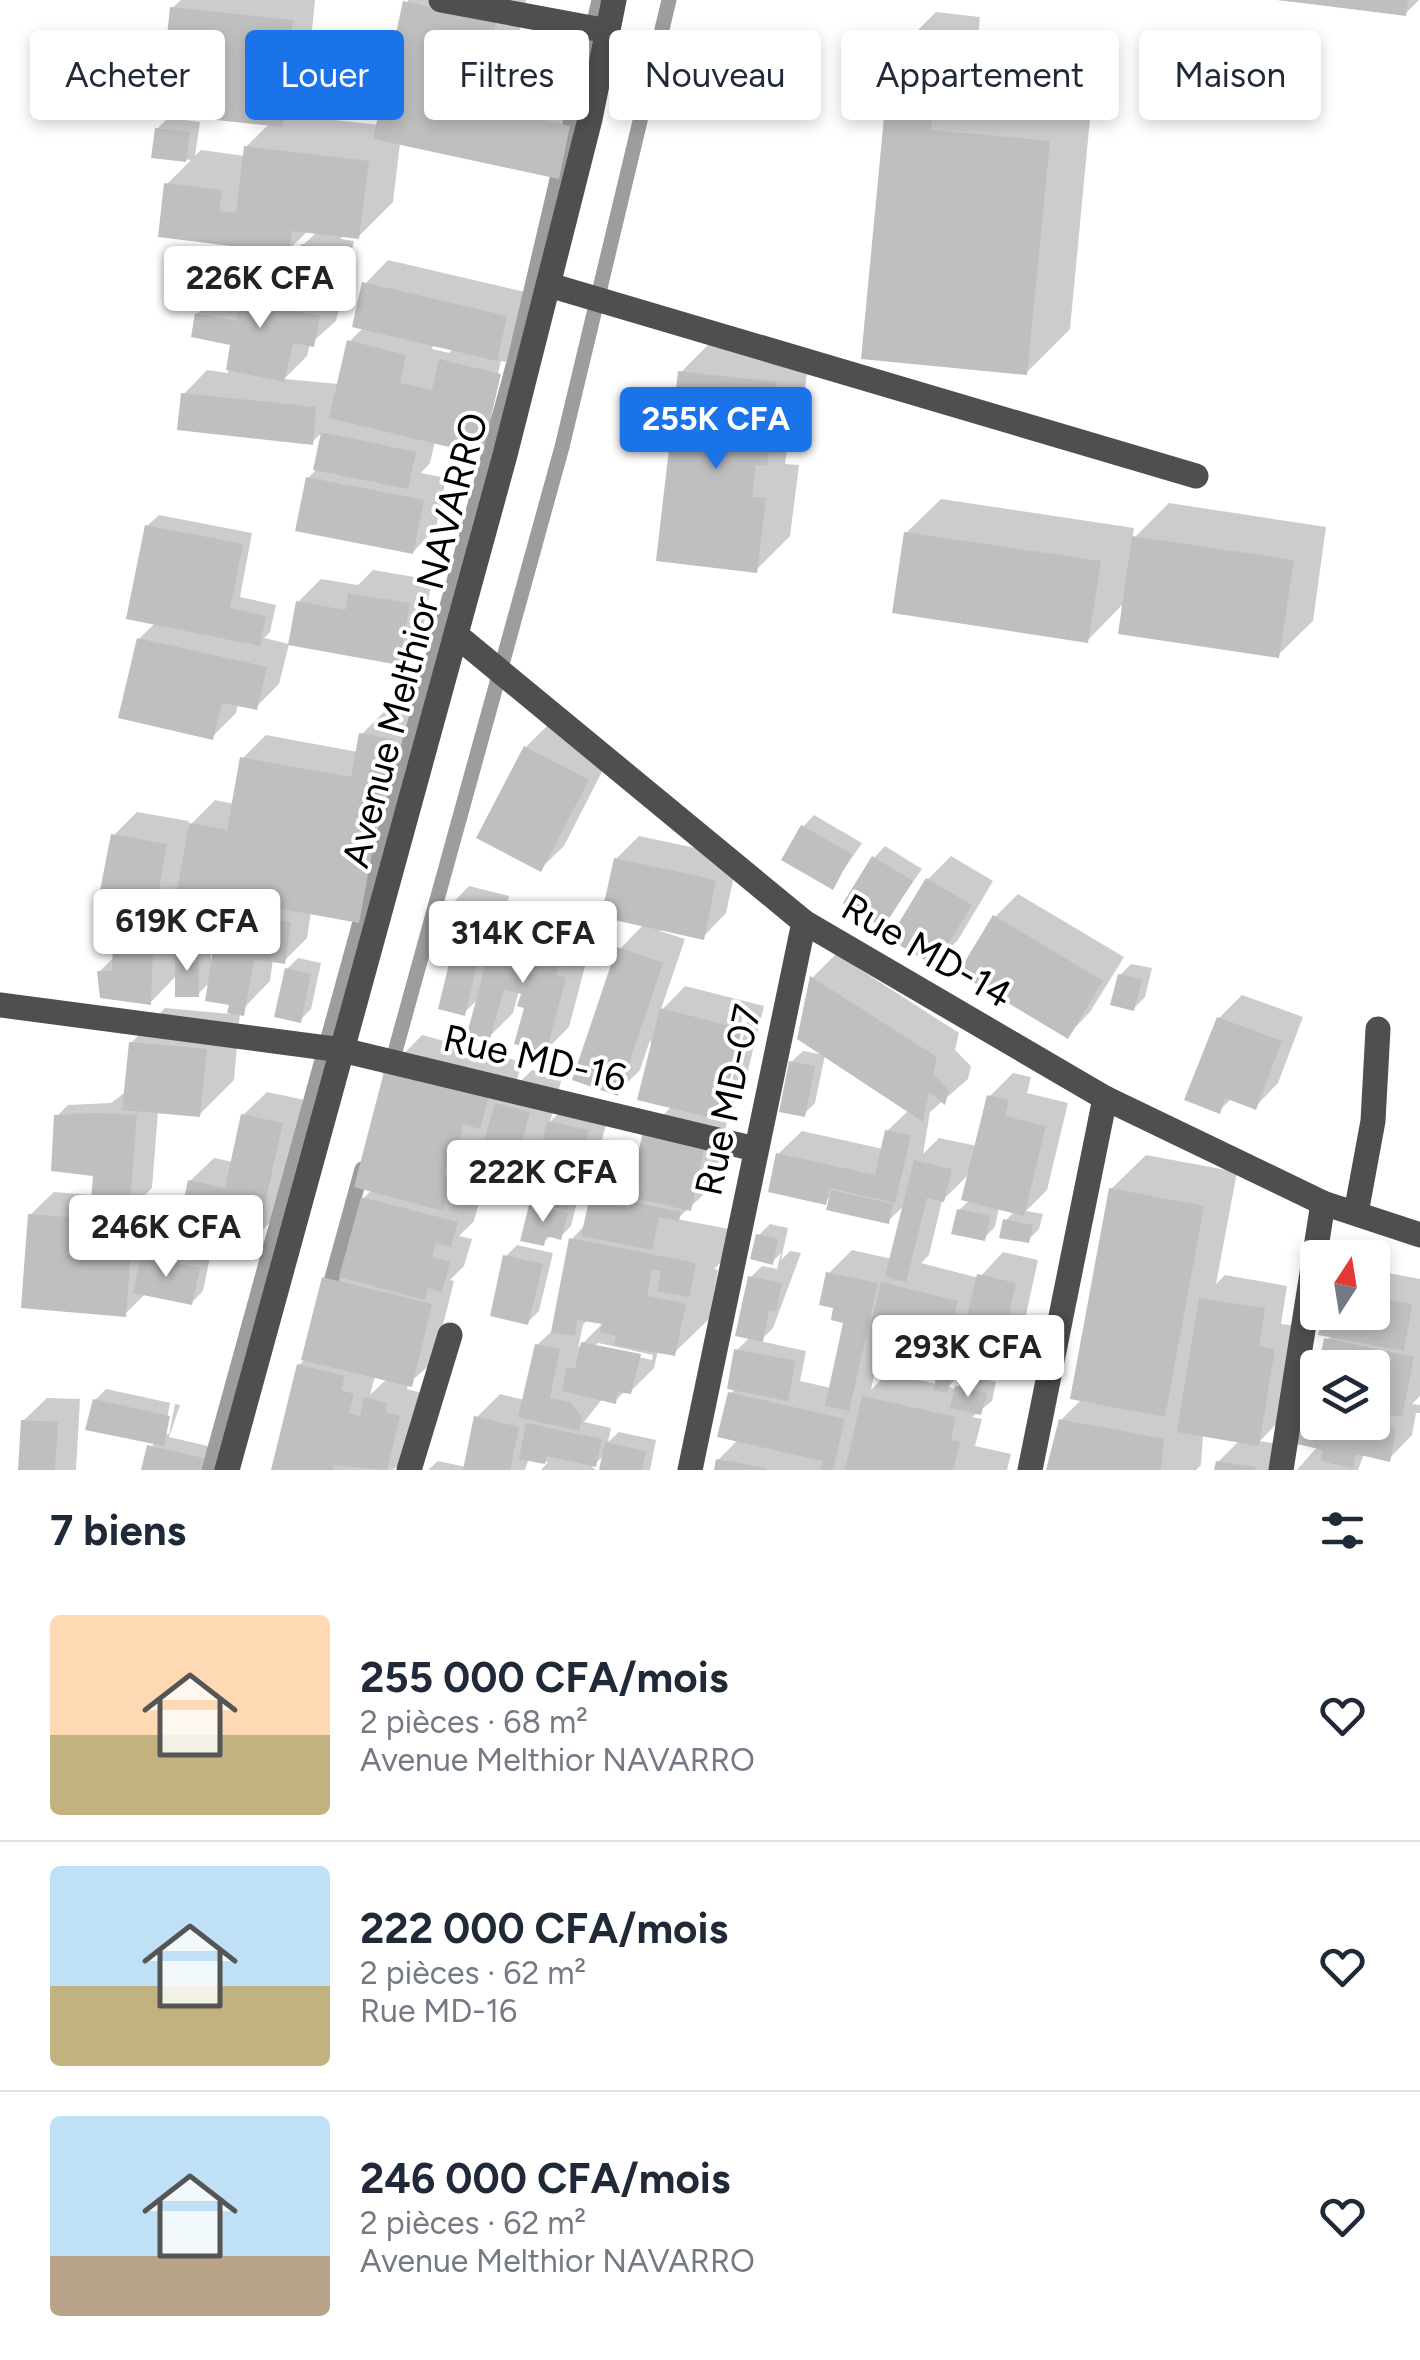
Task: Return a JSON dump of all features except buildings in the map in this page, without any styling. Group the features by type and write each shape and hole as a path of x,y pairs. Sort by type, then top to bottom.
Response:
{"street":[{"path":"441,0 608,30"},
{"name":"Avenue Melthior NAVARRO","path":"227,1470 549,285 614,0"},
{"path":"549,285 1196,476"},
{"name":"Rue MD-14","path":"456,635 804,922 1104,1098 1323,1203 1420,1235"},
{"name":"Rue MD-07","path":"690,1470 804,922"},
{"name":"Rue MD-16","path":"0,1005 342,1050 755,1149"},
{"path":"1356,1212 1374,1120 1378,1029"},
{"path":"1030,1470 1104,1098"},
{"path":"1282,1470 1323,1203"},
{"path":"410,1470 450,1335"}],"waterway":[{"path":"209,1470 514,363 599,0"},
{"path":"390,1070 562,447 669,0"},
{"path":"327,1296 362,1169"}]}
